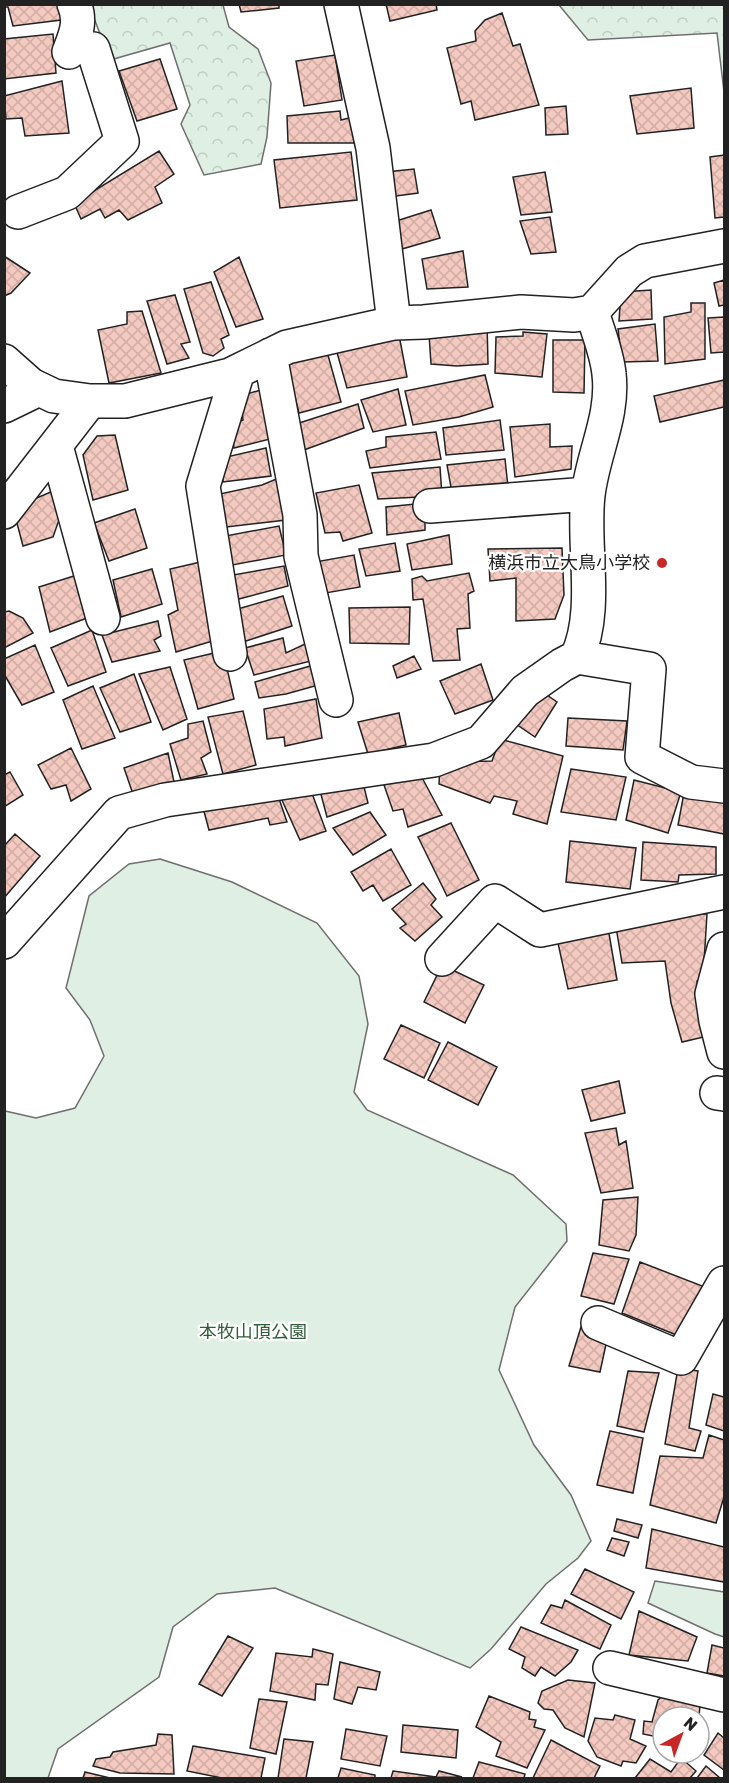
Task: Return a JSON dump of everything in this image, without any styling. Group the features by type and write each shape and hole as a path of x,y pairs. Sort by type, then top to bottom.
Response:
{"street":[{"path":"20,216 67,193 122,141 81,51 77,9 74,4"},
{"path":"341,4 373,148 394,323"},
{"path":"4,361 31,385 54,396 90,401 125,401 230,375 287,347 394,323 521,312 574,315 592,312 629,271 645,261 724,246"},
{"path":"4,942 119,813 165,800 434,760 481,742 525,691 577,657 584,642 587,619 588,494 609,411 609,373 592,312"},
{"path":"270,355 300,515 301,556 336,700"},
{"path":"230,654 203,486 238,371"},
{"path":"4,406 39,388"},
{"path":"4,512 90,401"},
{"path":"56,446 103,618"},
{"path":"430,506 588,494"},
{"path":"577,657 649,669 642,757 691,782 724,786"},
{"path":"442,959 495,901 540,930 724,892"},
{"path":"724,949 712,994 724,1052"},
{"path":"598,1323 681,1358 724,1283"},
{"path":"610,1668 724,1695"}],"green space":[{"path":"89,5 223,5 229,27 258,49 271,83 267,137 261,164 204,175 181,124 190,105 170,43 110,60"},
{"path":"559,5 724,5 724,92 717,33 588,40"},
{"name":"本牧山頂公園","path":"160,859 232,882 317,923 359,976 368,1024 354,1092 367,1110 513,1175 566,1224 567,1241 515,1307 499,1370 534,1445 571,1495 591,1541 578,1558 546,1584 491,1649 470,1668 275,1588 217,1594 173,1627 159,1677 58,1749 48,1778 5,1778 5,1111 36,1118 75,1108 104,1056 90,1020 66,988 89,896 129,864"},
{"path":"655,1581 724,1592 724,1637 648,1603"}],"building":[{"path":"4,4 59,4 61,20 13,26 8,7 4,7"},
{"path":"239,4 279,4 279,8 241,12"},
{"path":"386,4 436,4 437,10 390,21"},
{"path":"502,13 513,46 520,44 539,105 475,120 471,101 461,104 447,48 476,41 475,31 485,20"},
{"path":"53,34 56,73 4,79 4,39"},
{"path":"335,55 342,100 304,106 296,61"},
{"path":"160,59 177,109 137,121 119,71"},
{"path":"62,81 69,133 25,136 22,118 6,119 4,96"},
{"path":"691,88 694,128 637,134 630,96"},
{"path":"566,106 568,134 546,135 545,108"},
{"path":"340,111 341,120 353,117 354,143 288,143 287,116"},
{"path":"159,151 174,174 155,187 162,203 128,220 119,210 105,218 100,209 81,219 74,203"},
{"path":"351,152 357,200 280,208 274,160"},
{"path":"724,155 724,217 715,218 710,157"},
{"path":"414,169 418,193 389,197 386,172"},
{"path":"545,172 552,212 521,215 513,177"},
{"path":"431,210 440,238 402,249 393,222"},
{"path":"550,217 556,252 531,254 520,221"},
{"path":"463,251 468,287 427,289 422,259"},
{"path":"4,256 30,273 11,293 4,296"},
{"path":"239,257 263,319 236,327 214,272"},
{"path":"724,280 724,305 719,306 714,283"},
{"path":"211,282 229,335 221,339 224,348 213,356 203,353 184,289"},
{"path":"651,290 652,319 619,321 621,292"},
{"path":"175,295 190,342 181,344 189,358 167,364 147,301"},
{"path":"691,303 705,303 705,359 665,364 664,317 691,312"},
{"path":"142,311 161,373 109,383 98,330 127,324 127,312"},
{"path":"724,317 724,352 711,353 708,318"},
{"path":"487,322 488,364 457,366 431,364 429,334"},
{"path":"655,324 658,361 622,362 618,329"},
{"path":"523,332 547,334 542,377 495,373 496,337 523,336"},
{"path":"399,335 407,377 347,388 336,349"},
{"path":"553,340 585,340 584,393 553,392"},
{"path":"326,348 341,402 299,413 285,361"},
{"path":"485,375 493,407 459,417 413,425 405,391"},
{"path":"724,380 724,407 660,422 654,396"},
{"path":"264,389 274,438 234,448 231,424 243,420 240,396"},
{"path":"398,389 406,425 373,432 361,400"},
{"path":"358,404 364,428 304,450 296,424"},
{"path":"500,420 504,450 446,455 443,428"},
{"path":"550,424 550,447 572,446 571,469 515,477 510,427"},
{"path":"436,432 441,459 370,468 366,451 386,447 386,437"},
{"path":"115,435 128,490 93,500 83,455 97,436"},
{"path":"266,448 271,476 223,482 222,458"},
{"path":"505,459 508,487 452,493 447,465"},
{"path":"440,467 442,496 378,499 372,473"},
{"path":"281,477 286,520 218,528 215,495 262,485"},
{"path":"359,485 372,533 343,541 340,532 325,533 316,493"},
{"path":"53,491 59,520 53,537 23,546 13,508"},
{"path":"425,503 425,530 387,535 386,507"},
{"path":"135,509 147,548 109,561 94,523"},
{"path":"279,526 286,555 227,566 220,537"},
{"path":"449,535 452,564 412,570 407,544"},
{"path":"395,543 400,571 366,576 359,549"},
{"path":"562,548 564,595 555,619 516,621 516,578 490,581 488,549"},
{"path":"354,555 360,587 320,594 315,562"},
{"path":"205,561 219,639 176,652 168,615 178,610 170,569"},
{"path":"284,566 288,586 235,600 227,576"},
{"path":"152,569 162,604 121,617 113,580"},
{"path":"469,573 474,591 468,594 470,628 457,629 460,660 433,661 423,599 413,600 412,579 422,576 427,581"},
{"path":"77,575 87,618 50,632 39,587"},
{"path":"283,596 292,626 243,642 234,610"},
{"path":"410,607 409,644 350,643 349,608"},
{"path":"9,611 23,618 33,633 4,648 4,612"},
{"path":"158,621 161,636 154,640 160,651 112,662 102,635"},
{"path":"92,630 106,672 68,686 51,648"},
{"path":"283,638 286,653 307,643 311,661 254,675 245,648"},
{"path":"35,645 54,692 22,705 4,674 4,659"},
{"path":"223,651 234,699 198,709 184,660"},
{"path":"414,656 421,669 397,678 393,666"},
{"path":"317,664 322,684 286,694 259,698 255,682"},
{"path":"481,664 493,700 455,714 440,681"},
{"path":"170,667 187,719 163,730 139,674"},
{"path":"134,674 151,722 120,732 100,688"},
{"path":"93,686 115,738 82,749 63,700"},
{"path":"541,691 557,702 535,737 516,724"},
{"path":"316,699 322,738 285,746 284,737 267,739 264,709"},
{"path":"243,711 256,765 223,774 208,717"},
{"path":"399,713 406,745 368,754 358,722"},
{"path":"568,718 627,721 623,750 566,746"},
{"path":"203,721 211,752 201,758 207,774 181,780 170,744 188,738 188,724"},
{"path":"500,739 563,756 547,824 513,814 517,801 494,796 490,803 439,784 440,765 450,762 492,761"},
{"path":"71,748 91,789 71,801 66,785 51,789 38,765"},
{"path":"168,753 174,782 133,794 124,768"},
{"path":"571,769 626,777 616,820 561,812"},
{"path":"10,772 23,795 4,807 4,775"},
{"path":"419,772 442,815 408,827 403,809 393,811 384,785"},
{"path":"362,779 368,803 327,817 319,787"},
{"path":"634,780 681,792 668,833 626,820"},
{"path":"310,788 326,831 300,840 281,798"},
{"path":"276,790 287,822 270,825 268,818 209,830 202,804"},
{"path":"684,793 724,801 724,834 678,825"},
{"path":"370,812 386,835 353,855 333,828"},
{"path":"451,823 479,880 447,896 418,837"},
{"path":"15,834 40,856 4,898 4,846"},
{"path":"570,841 636,848 630,889 566,882"},
{"path":"643,842 716,847 716,874 679,875 678,882 641,880"},
{"path":"391,849 411,885 383,901 373,885 363,891 351,872"},
{"path":"423,883 436,899 431,905 442,917 415,941 400,928 406,924 392,909"},
{"path":"670,913 707,914 703,979 697,981 708,1036 682,1042 671,1003 665,961 622,963 616,927 671,920"},
{"path":"607,922 617,980 568,989 556,934"},
{"path":"442,965 484,985 465,1023 424,1002"},
{"path":"401,1025 440,1043 424,1078 384,1059"},
{"path":"448,1042 497,1067 478,1105 428,1080"},
{"path":"619,1081 625,1113 591,1121 582,1090"},
{"path":"616,1128 619,1145 626,1141 633,1188 601,1193 585,1133"},
{"path":"638,1197 636,1235 629,1251 599,1245 603,1200"},
{"path":"593,1253 629,1259 614,1304 581,1296"},
{"path":"640,1262 710,1289 679,1336 622,1313"},
{"path":"581,1327 608,1335 600,1372 569,1366"},
{"path":"678,1368 698,1371 689,1428 701,1431 695,1451 665,1444"},
{"path":"628,1371 659,1373 644,1432 617,1426"},
{"path":"713,1394 724,1397 724,1431 706,1425"},
{"path":"610,1431 643,1438 633,1493 597,1485"},
{"path":"709,1435 724,1440 724,1497 716,1523 650,1505 660,1456 703,1458"},
{"path":"617,1519 642,1525 638,1538 614,1531"},
{"path":"652,1529 724,1547 724,1582 646,1568"},
{"path":"612,1538 629,1542 624,1556 607,1550"},
{"path":"585,1569 634,1592 621,1619 571,1594"},
{"path":"565,1600 611,1625 600,1649 541,1623 551,1605 562,1608"},
{"path":"639,1611 697,1637 688,1661 629,1655"},
{"path":"521,1627 578,1650 571,1662 555,1676 541,1667 535,1676 522,1668 525,1657 509,1649"},
{"path":"228,1636 253,1648 222,1696 199,1684"},
{"path":"712,1645 724,1648 724,1676 707,1673"},
{"path":"313,1649 333,1654 328,1685 316,1684 315,1700 270,1691 276,1653 312,1657"},
{"path":"340,1662 380,1672 376,1690 358,1687 352,1704 334,1699"},
{"path":"568,1680 595,1683 584,1737 565,1728 553,1710 544,1709 538,1703 542,1691"},
{"path":"665,1694 700,1705 657,1705 658,1700"},
{"path":"489,1696 530,1712 529,1719 536,1720 534,1727 545,1730 527,1768 496,1756 501,1742 476,1727"},
{"path":"259,1699 287,1702 276,1754 250,1748"},
{"path":"615,1715 635,1720 630,1739 646,1746 636,1763 623,1761 621,1766 597,1757 588,1741 595,1718 613,1720"},
{"path":"644,1721 651,1722 651,1736 643,1734"},
{"path":"403,1725 458,1730 456,1758 401,1752"},
{"path":"346,1729 387,1736 380,1766 341,1759"},
{"path":"718,1733 724,1738 724,1770 711,1760 711,1744"},
{"path":"158,1734 172,1735 174,1774 120,1773 93,1766 96,1759 110,1757 113,1752 156,1745"},
{"path":"284,1739 313,1742 306,1778 278,1778"},
{"path":"551,1740 600,1766 594,1778 533,1778"},
{"path":"193,1746 265,1758 261,1778 222,1778 187,1771"},
{"path":"650,1759 651,1765 660,1765 671,1772 676,1765 689,1765 696,1771 690,1778 635,1778"},
{"path":"479,1762 525,1774 524,1778 473,1778"},
{"path":"706,1766 720,1778 697,1778"},
{"path":"341,1768 375,1775 375,1778 338,1778"},
{"path":"393,1771 436,1777 439,1771 462,1777 391,1778"},
{"path":"85,1772 110,1778 83,1778"}],"place":[{"name":"横浜市立大鳥小学校","path":"662,563"}]}
